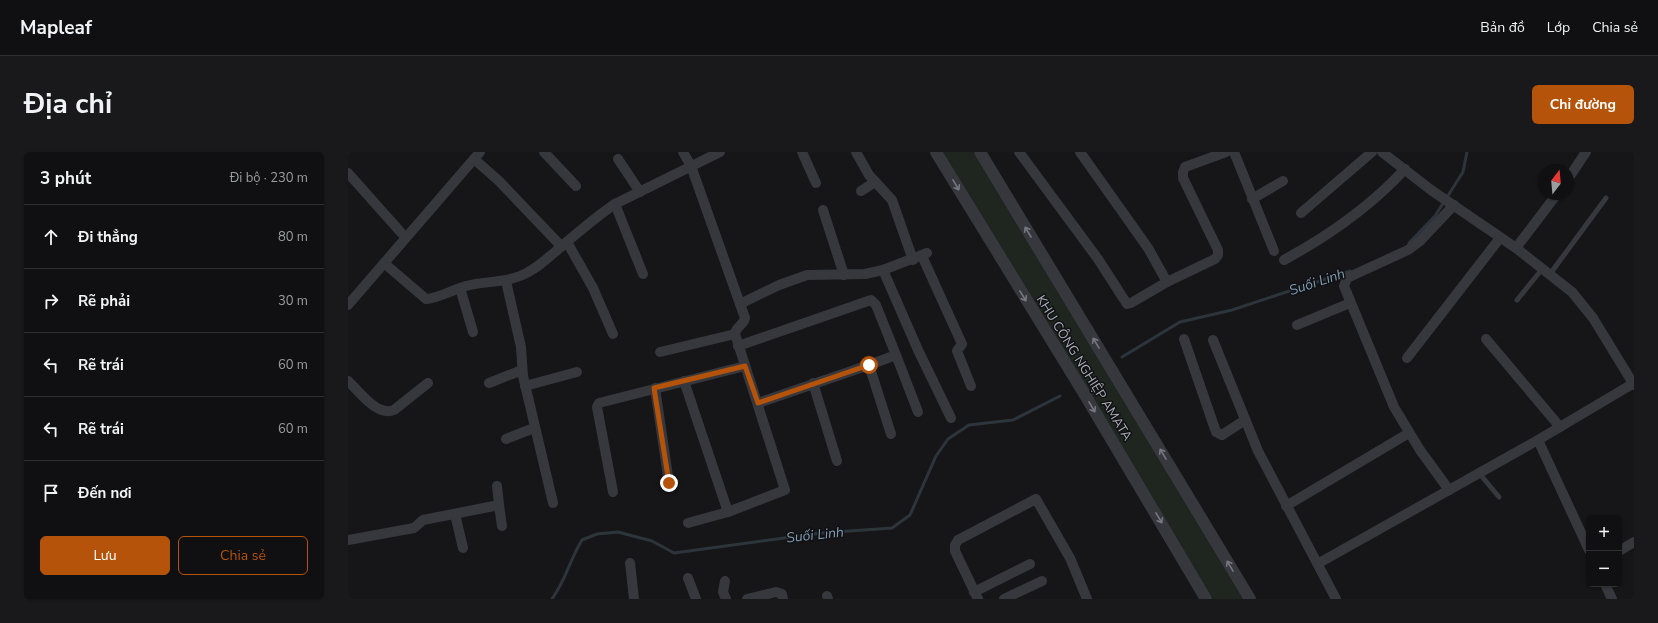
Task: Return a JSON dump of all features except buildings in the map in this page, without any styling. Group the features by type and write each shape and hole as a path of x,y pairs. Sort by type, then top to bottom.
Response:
{"street":[{"path":"544,152 576,186"},
{"path":"683,152 691,166 740,304 744,321 738,327 735,334 785,490 784,492 728,512 688,523"},
{"path":"384,263 426,299 431,299 460,288 476,284 506,281 526,274 615,204 720,152"},
{"path":"802,152 816,183"},
{"path":"856,152 869,176 892,200 921,257 962,344 957,350 971,386"},
{"name":"KHU CÔNG NGHIỆP AMATA","path":"936,152 1082,390 1206,599"},
{"name":"KHU CÔNG NGHIỆP AMATA","path":"980,152 1250,599"},
{"path":"1018,152 1098,259 1125,302 1131,303 1167,282 1215,260 1218,255 1218,250 1183,178 1183,172 1185,167 1226,152"},
{"path":"1080,152 1148,248 1167,282"},
{"path":"1234,152 1274,251"},
{"path":"1301,213 1372,152"},
{"path":"1319,563 1538,440 1634,384 1593,318 1572,292 1516,248 1431,190 1382,152"},
{"path":"1574,170 1586,152"},
{"path":"348,305 477,155 503,186 564,244 593,288 613,334"},
{"path":"618,159 640,192"},
{"path":"1284,260 1355,217 1388,187 1405,169"},
{"path":"348,173 405,237"},
{"path":"1252,199 1283,181"},
{"path":"861,191 875,182"},
{"path":"1516,248 1552,200"},
{"path":"615,204 643,274"},
{"path":"1449,490 1409,433 1394,407 1344,286 1347,278 1408,250 1420,241 1454,205"},
{"path":"822,210 844,275"},
{"path":"1407,358 1500,238"},
{"path":"740,304 779,285 806,275 844,275 883,270 921,257"},
{"path":"883,270 918,350 951,418"},
{"path":"506,281 521,347 522,370 525,386 553,503"},
{"path":"460,288 473,332"},
{"path":"738,346 870,300 876,305 918,412"},
{"path":"1296,325 1350,303"},
{"path":"660,352 735,334"},
{"path":"1184,339 1216,432 1222,435 1245,420"},
{"path":"1213,340 1258,451 1286,506 1319,563 1336,599"},
{"path":"1486,340 1560,427"},
{"path":"758,403 896,355"},
{"path":"869,365 891,434"},
{"path":"613,492 598,405 599,403 745,366"},
{"path":"489,383 522,370"},
{"path":"525,386 576,372"},
{"path":"348,381 379,410 388,412 394,410 428,383"},
{"path":"684,381 728,512"},
{"path":"813,383 837,461"},
{"path":"654,388 669,483"},
{"path":"506,439 534,428"},
{"path":"1286,506 1409,433"},
{"path":"1538,440 1586,544"},
{"path":"497,486 502,526"},
{"path":"1030,564 976,595 955,551 955,545 958,540 1036,499 1070,558 1087,599"},
{"path":"348,540 414,528 423,520 499,505"},
{"path":"455,514 463,548"},
{"path":"1622,549 1634,542"},
{"path":"630,563 634,599"},
{"path":"688,578 696,599"},
{"path":"1004,599 1042,580"},
{"path":"725,581 723,592 726,599"},
{"path":"1606,587 1612,599"},
{"path":"747,599 776,592 782,594 784,599"}],"lane":[{"path":"1517,300 1546,271 1606,198"},
{"path":"1479,473 1499,497"}],"shaded area":[{"path":"943,152 973,152 1243,599 1213,599"}],"waterway":[{"name":"Suối Linh","path":"1409,243 1435,216 1463,172 1467,152"},
{"name":"Suối Linh","path":"1122,357 1180,322 1232,310 1350,271"},
{"name":"Suối Linh","path":"552,599 557,592 582,540 597,534 618,532 652,541 674,553 821,533 892,528 910,515 936,456 948,439 969,425 1013,420 1060,396"}],"route":[{"path":"669,483 654,388 745,366 758,403 869,365"}]}
